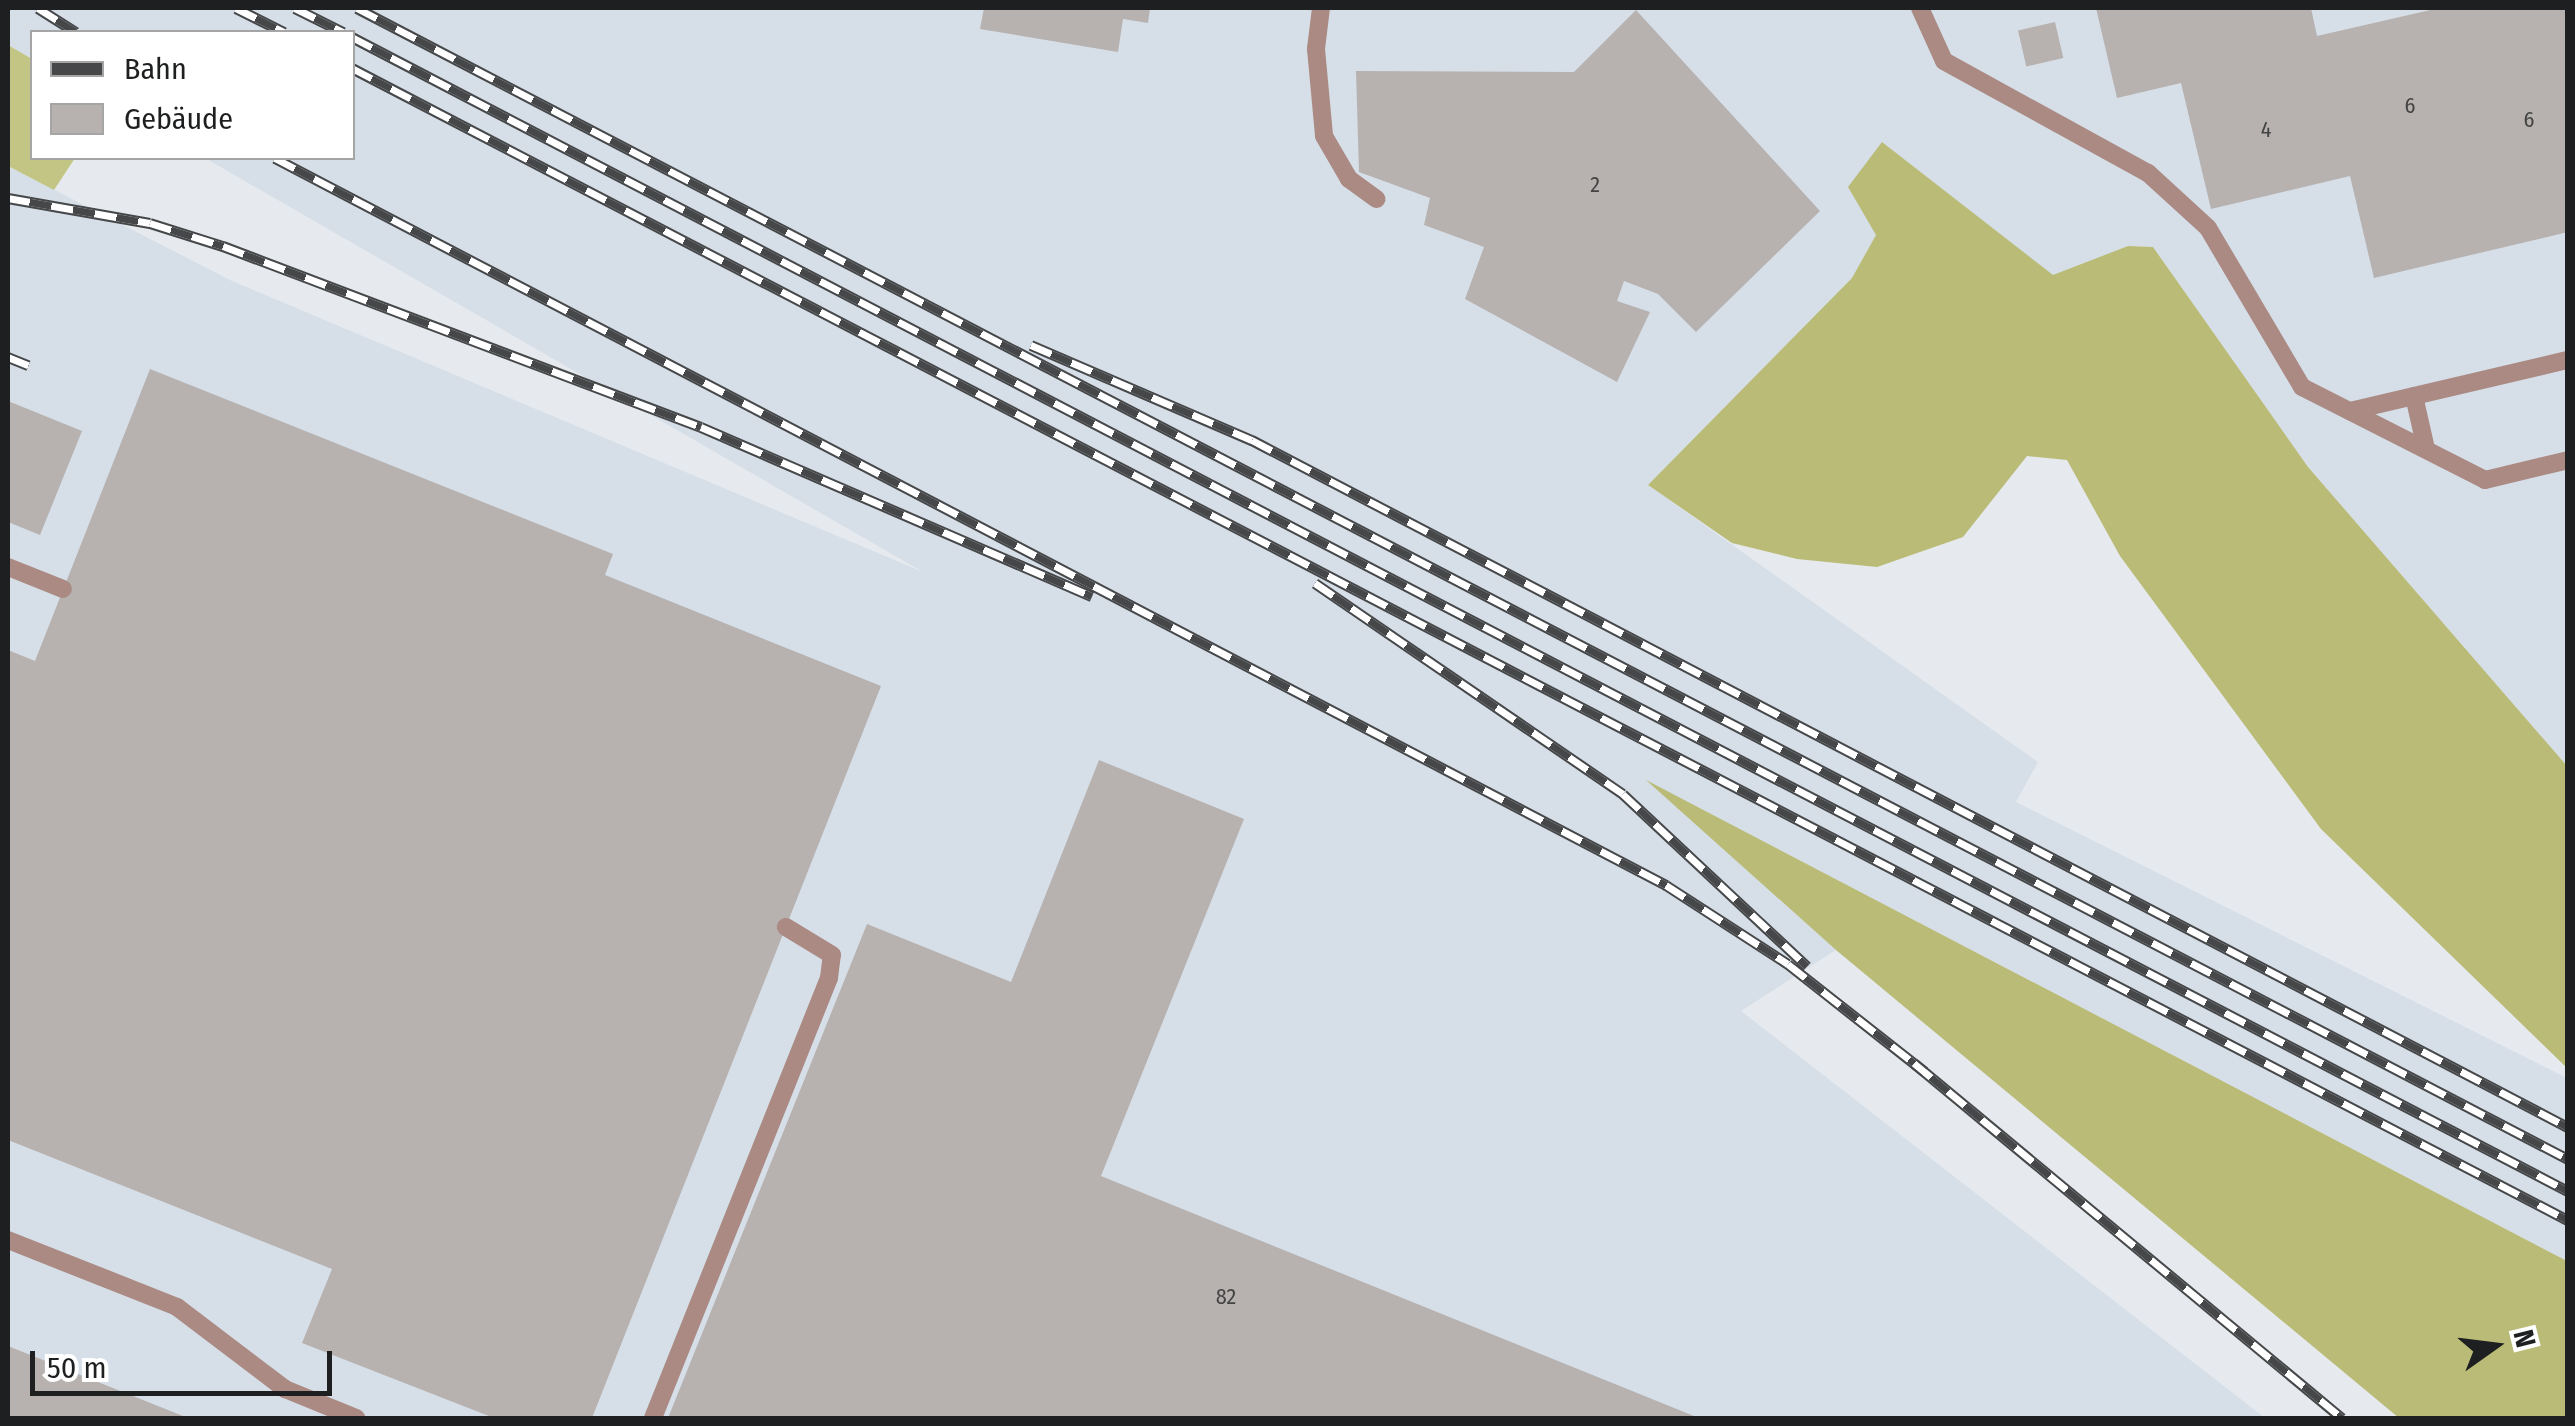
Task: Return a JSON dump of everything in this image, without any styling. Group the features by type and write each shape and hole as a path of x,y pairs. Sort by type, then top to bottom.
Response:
{"lane":[{"path":"1322,8 1316,49 1324,136 1349,179 1377,199"},
{"path":"1920,8 1944,61 2148,174 2208,228 2302,386 2484,480 2568,460"},
{"path":"2350,411 2568,360"},
{"path":"2414,396 2426,450"},
{"path":"8,568 63,589"},
{"path":"653,1418 829,978 832,955 786,927"},
{"path":"8,1240 177,1307 284,1389 356,1418"}],"shaded area":[{"path":"8,8 2567,8 2567,766 2308,467 2153,247 2128,246 2053,276 1882,142 1876,235 1852,278 1648,485 2038,762 2016,802 2567,1078 2567,1261 1651,783 1836,950 1741,1011 2265,1418 8,1418 8,166 232,281 923,572 208,160 355,160 355,30 30,30 30,58 8,45"}],"green space":[{"path":"8,45 30,58 30,160 74,160 54,190 8,166"},
{"path":"1882,142 2053,275 2128,246 2153,247 2308,467 2567,766 2567,1068 2321,829 2120,556 2067,460 2027,456 1963,537 1877,567 1797,559 1732,543 1648,485 1852,278 1876,235 1848,187"},
{"path":"1646,780 2567,1261 2567,1418 2399,1418 1836,950"}],"building":[{"path":"984,8 1150,8 1148,23 1123,19 1118,52 980,29"},
{"path":"2096,8 2311,8 2317,36 2439,8 2568,8 2568,232 2374,278 2350,176 2211,209 2181,83 2117,98"},
{"path":"1636,10 1820,211 1696,332 1658,294 1624,281 1617,301 1650,312 1617,382 1465,299 1484,247 1424,225 1430,198 1359,172 1356,71 1574,72"},
{"path":"2055,22 2063,58 2026,67 2018,31"},
{"path":"150,369 613,554 605,575 881,686 592,1418 494,1418 302,1343 332,1269 8,1140 8,650 35,661"},
{"path":"8,401 82,431 40,535 8,522"},
{"path":"1099,760 1244,819 1101,1176 1699,1418 668,1418 867,924 1011,982"},
{"path":"8,1346 188,1418 8,1418"}],"railway":[{"path":"38,8 73,30"},
{"path":"236,8 280,30"},
{"path":"295,8 339,30"},
{"path":"357,8 2568,1159"},
{"path":"355,39 2568,1191"},
{"path":"355,70 2568,1220"},
{"path":"279,160 1666,885 1788,964 1925,1072"},
{"path":"8,198 150,223 223,246 701,427 1092,596"},
{"path":"1031,345 1252,440 2568,1127"},
{"path":"8,357 28,365"},
{"path":"1315,583 1623,794 1807,966"},
{"path":"1914,1063 2342,1418"}]}
